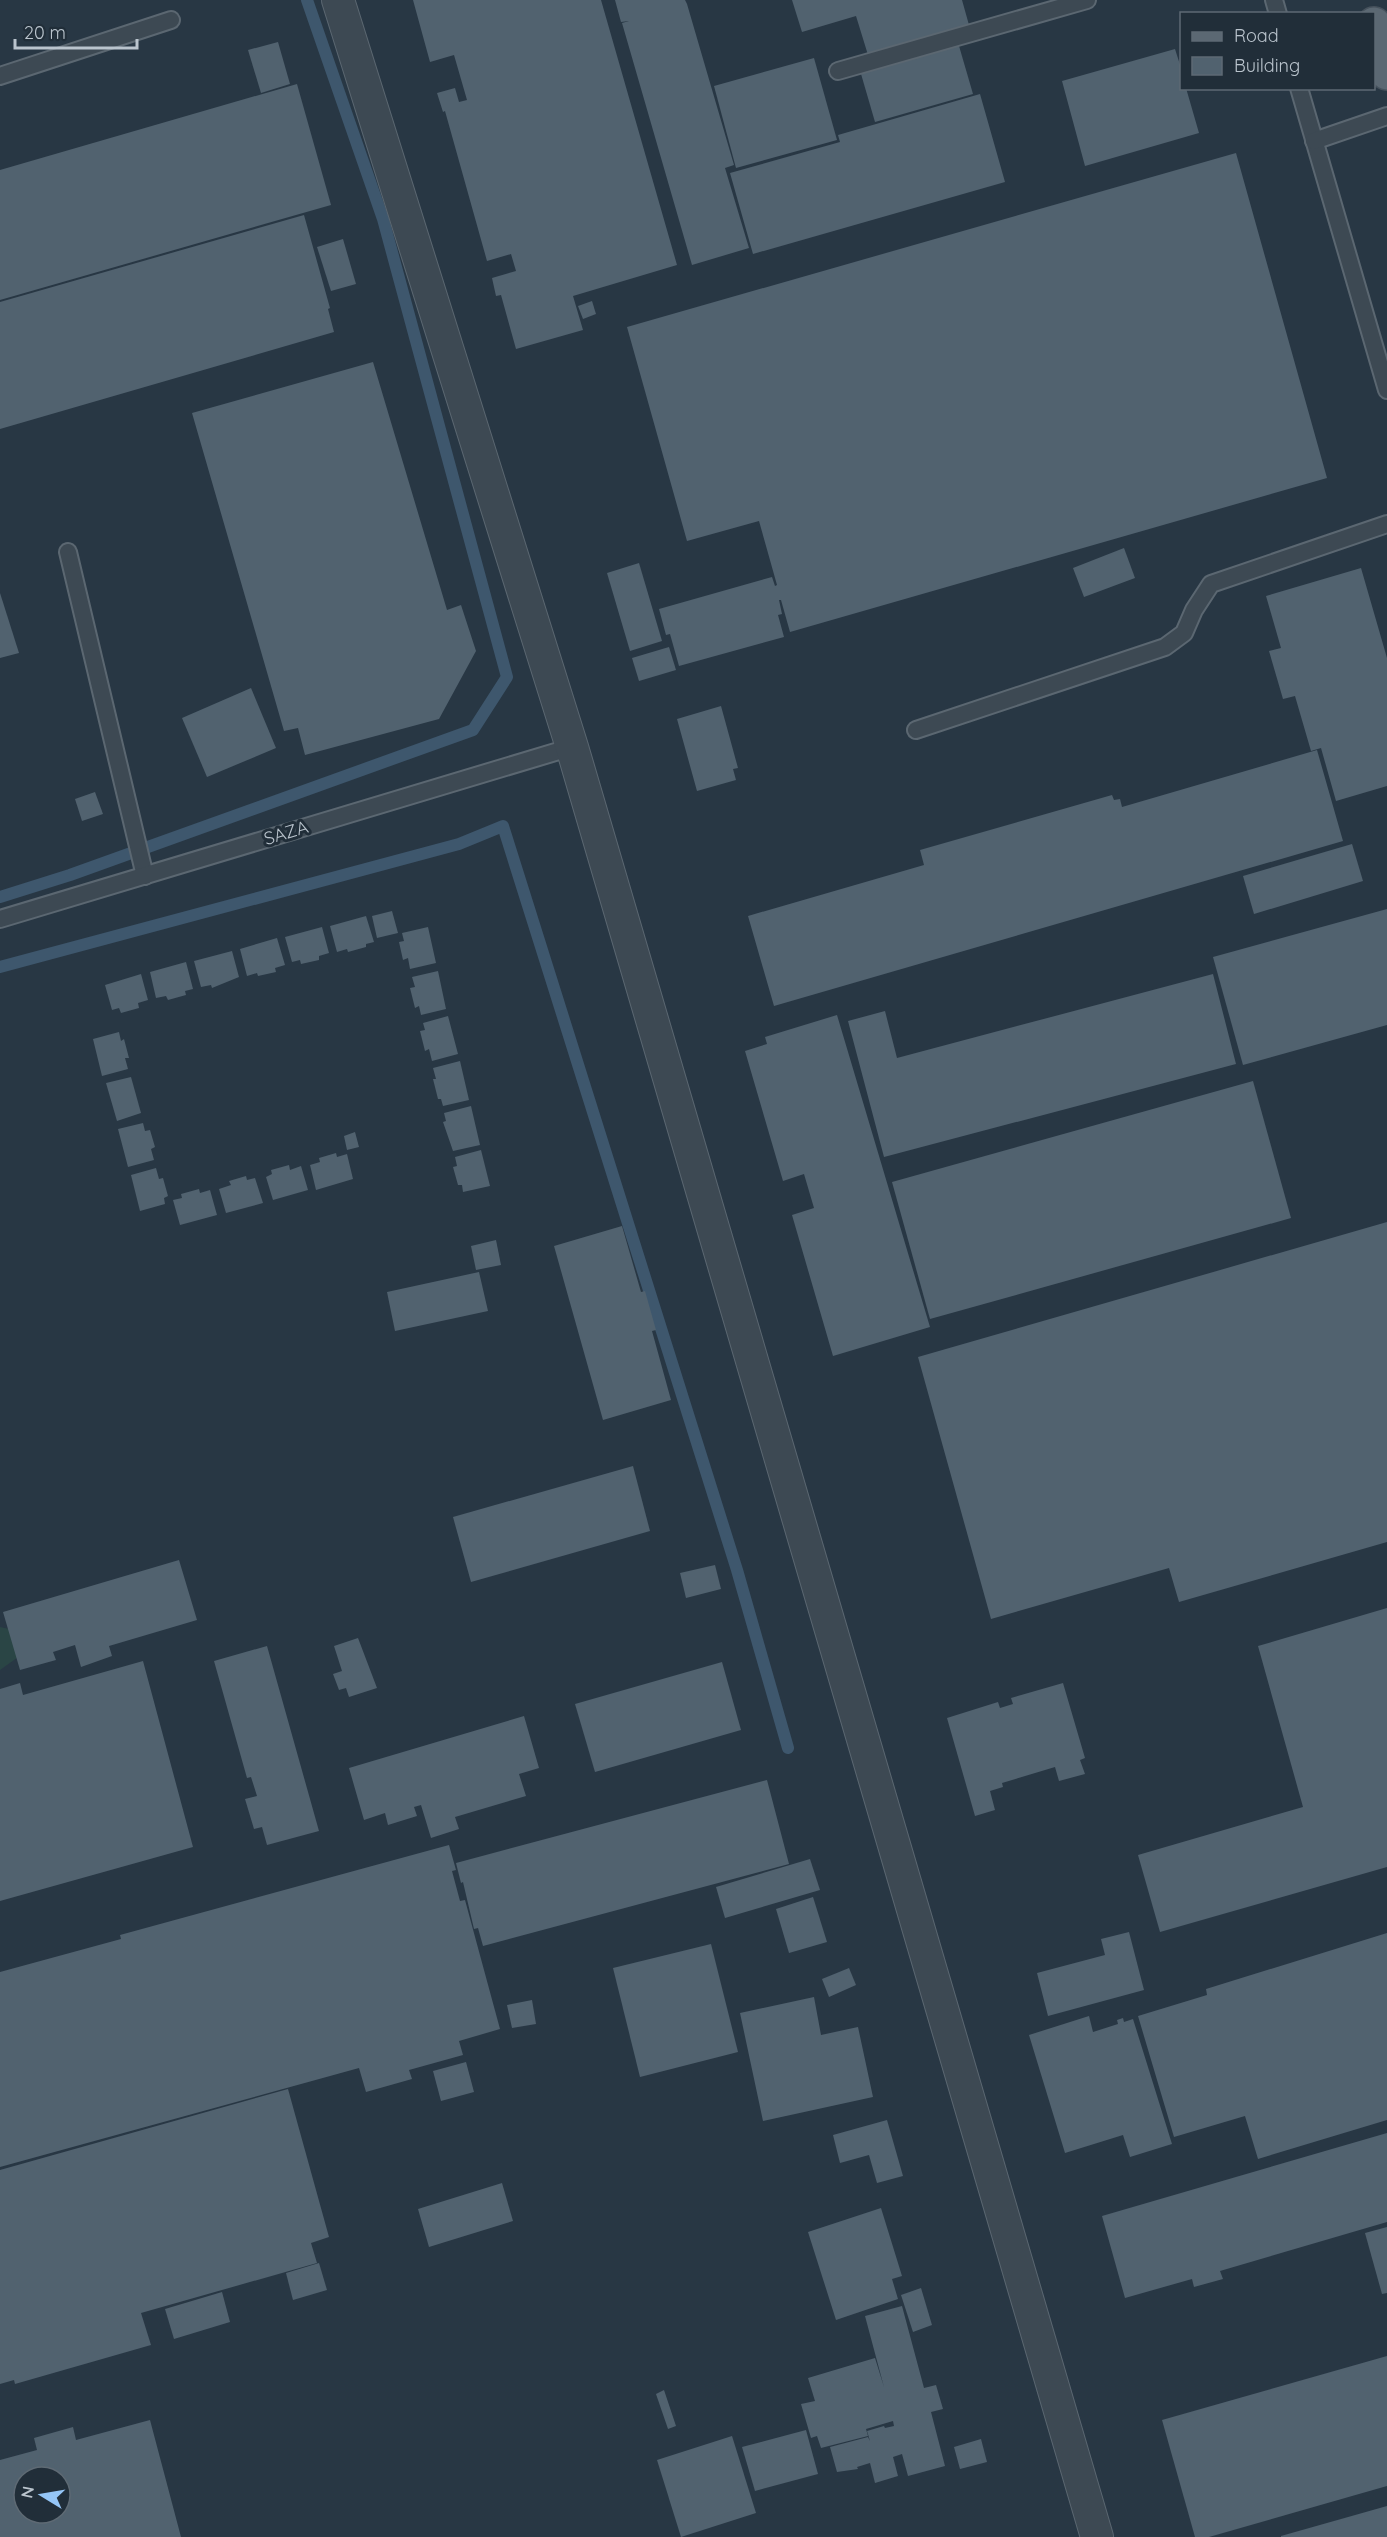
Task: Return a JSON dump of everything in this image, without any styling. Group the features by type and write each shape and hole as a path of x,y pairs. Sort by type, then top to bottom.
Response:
{"main road":[{"path":"1375,28 1387,73"}],"street":[{"path":"338,0 572,747 1096,2537"}],"lane":[{"path":"838,71 1087,0"},
{"path":"0,76 171,20"},
{"path":"1300,90 1387,390"},
{"path":"1314,141 1387,116"},
{"path":"916,730 1165,647 1184,633 1194,610 1211,584 1387,524"},
{"path":"68,552 145,876"},
{"name":"SAZA","path":"0,919 572,747"}],"green space":[{"path":"0,1627 46,1637 0,1670"}],"building":[{"path":"413,0 601,0 677,265 573,296 583,330 516,349 501,295 496,296 492,278 516,271 511,254 487,261 445,111 443,112 437,93 455,88 459,102 467,100 454,55 430,62"},
{"path":"615,0 685,0 734,165 725,168 749,248 692,265 622,23 629,21 621,22"},
{"path":"792,0 962,0 969,25 868,55 856,16 802,32"},
{"path":"957,39 973,94 875,122 859,67"},
{"path":"278,42 290,84 261,93 248,50"},
{"path":"1175,49 1180,65 1180,90 1187,90 1199,133 1085,166 1062,81"},
{"path":"814,58 837,140 736,168 714,86"},
{"path":"297,84 331,205 0,300 0,170"},
{"path":"980,94 1005,182 753,254 730,173 840,142 838,135"},
{"path":"1236,153 1327,478 790,632 781,600 779,600 782,614 778,615 784,637 679,666 670,634 666,635 659,609 772,577 775,586 777,585 759,521 687,541 627,327"},
{"path":"304,215 330,308 328,309 334,332 0,429 0,302"},
{"path":"343,239 356,284 331,291 317,247"},
{"path":"592,301 596,314 583,319 578,306"},
{"path":"373,362 447,610 461,605 476,651 439,719 305,755 298,728 284,731 192,413"},
{"path":"1124,548 1135,578 1084,597 1073,568"},
{"path":"639,563 662,641 630,651 607,573"},
{"path":"1361,568 1387,658 1387,786 1336,801 1321,748 1311,751 1295,696 1283,699 1269,651 1281,648 1266,596"},
{"path":"0,593 19,653 0,658"},
{"path":"669,647 676,670 639,681 632,658"},
{"path":"251,688 276,748 207,777 182,718"},
{"path":"721,706 738,768 733,769 736,780 697,791 677,719"},
{"path":"1317,750 1343,841 774,1006 748,916 924,865 920,850 1112,795 1114,800 1120,799 1122,807"},
{"path":"95,792 103,814 82,821 75,799"},
{"path":"1352,844 1363,881 1254,914 1243,876"},
{"path":"1387,909 1387,1025 1243,1065 1213,957"},
{"path":"392,911 398,933 377,938 372,916"},
{"path":"366,916 374,942 348,952 347,949 337,952 330,926"},
{"path":"322,927 329,953 319,956 319,960 301,964 300,960 292,962 285,937"},
{"path":"428,927 436,963 410,969 408,958 403,960 399,942 404,941 402,933"},
{"path":"277,938 285,965 275,968 276,972 247,976 240,949"},
{"path":"232,951 239,977 212,988 211,985 201,987 194,961"},
{"path":"186,962 193,989 185,991 186,995 168,1000 166,996 156,998 150,972"},
{"path":"438,971 446,1009 421,1015 419,1006 415,1008 410,988 415,987 412,977"},
{"path":"141,974 148,1000 138,1003 139,1008 121,1013 119,1008 112,1010 105,985"},
{"path":"1213,974 1236,1064 884,1157 848,1021 885,1011 897,1058"},
{"path":"837,1015 930,1327 833,1356 792,1215 814,1208 804,1174 783,1181 745,1051 767,1044 765,1037"},
{"path":"448,1016 458,1054 432,1061 429,1049 425,1051 420,1031 425,1030 423,1023"},
{"path":"119,1032 121,1041 124,1039 129,1058 125,1058 128,1069 102,1076 93,1039"},
{"path":"460,1061 469,1100 443,1106 441,1099 438,1099 433,1068"},
{"path":"131,1077 141,1113 117,1121 106,1083"},
{"path":"1253,1081 1291,1218 930,1319 892,1182"},
{"path":"471,1106 480,1145 453,1151 443,1122 446,1121 444,1113"},
{"path":"143,1123 145,1131 150,1130 155,1147 151,1149 154,1160 128,1167 118,1129"},
{"path":"355,1132 359,1147 347,1150 344,1136"},
{"path":"481,1150 490,1186 463,1192 462,1185 458,1185 453,1167 457,1166 455,1157"},
{"path":"336,1153 337,1157 347,1154 353,1179 316,1190 310,1165 320,1162 319,1158"},
{"path":"289,1165 290,1170 301,1166 308,1190 273,1200 266,1177 272,1174 271,1170"},
{"path":"156,1168 159,1179 163,1178 168,1196 164,1198 165,1204 140,1211 131,1175"},
{"path":"246,1176 247,1180 255,1178 263,1203 226,1213 219,1189 231,1185 229,1181"},
{"path":"199,1189 200,1193 210,1190 217,1215 180,1225 173,1200 182,1198 181,1194"},
{"path":"1387,1222 1387,1542 1179,1602 1169,1568 991,1619 918,1357"},
{"path":"622,1226 641,1292 645,1291 656,1330 652,1331 671,1400 603,1420 554,1246"},
{"path":"496,1240 501,1265 476,1270 471,1246"},
{"path":"479,1272 488,1311 395,1331 387,1292"},
{"path":"633,1466 650,1531 471,1582 453,1517"},
{"path":"179,1560 197,1620 109,1646 112,1656 81,1667 75,1645 53,1652 56,1660 20,1670 3,1612"},
{"path":"715,1565 721,1589 686,1598 680,1573"},
{"path":"1387,1608 1387,1867 1160,1932 1138,1855 1303,1807 1258,1646"},
{"path":"358,1638 377,1688 349,1697 346,1688 339,1690 333,1674 342,1671 334,1646"},
{"path":"267,1646 319,1831 267,1845 262,1827 254,1829 245,1799 257,1796 251,1777 247,1778 214,1661"},
{"path":"143,1661 193,1847 0,1901 0,1689 20,1683 23,1695"},
{"path":"722,1662 741,1730 595,1772 575,1704"},
{"path":"1063,1683 1085,1758 1080,1760 1085,1774 1059,1781 1055,1767 1002,1783 1003,1787 990,1791 995,1810 975,1816 947,1718 998,1702 1000,1708 1013,1704 1011,1698"},
{"path":"524,1716 539,1768 519,1774 526,1796 455,1817 459,1829 431,1838 421,1805 414,1807 417,1816 388,1825 385,1813 364,1820 349,1768"},
{"path":"767,1780 789,1864 483,1946 478,1928 474,1929 456,1863"},
{"path":"449,1845 456,1870 452,1871 460,1901 465,1900 500,2029 459,2041 463,2055 409,2070 412,2079 366,2092 359,2068 0,2167 0,1972 121,1939 120,1935"},
{"path":"810,1859 820,1890 725,1918 716,1887"},
{"path":"813,1897 827,1942 789,1953 776,1909"},
{"path":"1129,1932 1144,1990 1048,2016 1037,1973 1105,1955 1101,1939"},
{"path":"1387,1933 1387,2120 1258,2159 1245,2116 1174,2137 1138,2016 1207,1995 1206,1989"},
{"path":"711,1944 738,2052 640,2077 613,1968"},
{"path":"849,1968 856,1985 829,1997 822,1979"},
{"path":"814,1997 821,2035 858,2027 873,2097 763,2121 740,2013"},
{"path":"532,2000 536,2024 512,2028 507,2005"},
{"path":"1089,2016 1093,2032 1118,2024 1117,2020 1123,2018 1124,2022 1133,2019 1172,2144 1130,2157 1123,2135 1065,2153 1029,2035"},
{"path":"466,2062 474,2092 441,2101 433,2071"},
{"path":"288,2089 329,2237 311,2243 317,2263 141,2313 151,2345 15,2384 14,2380 0,2384 0,2170"},
{"path":"887,2120 903,2176 877,2183 869,2155 840,2163 833,2135"},
{"path":"1387,2133 1387,2222 1220,2271 1223,2279 1194,2287 1192,2279 1125,2298 1102,2216"},
{"path":"502,2183 513,2221 429,2247 418,2209"},
{"path":"881,2208 902,2276 892,2279 898,2299 836,2320 808,2232"},
{"path":"1387,2227 1387,2293 1382,2294 1365,2233"},
{"path":"319,2263 327,2290 293,2300 286,2273"},
{"path":"921,2288 932,2325 913,2332 901,2295"},
{"path":"222,2292 230,2322 174,2339 165,2309"},
{"path":"902,2306 924,2388 936,2385 943,2409 931,2412 945,2466 908,2476 902,2454 893,2457 898,2476 875,2483 870,2463 857,2467 858,2469 837,2472 830,2447 868,2437 870,2441 867,2431 884,2426 885,2428 894,2426 893,2421 866,2429 868,2436 821,2448 817,2436 811,2438 801,2404 815,2401 808,2378 875,2358 884,2387 865,2316"},
{"path":"1387,2356 1387,2486 1209,2537 1195,2537 1162,2420"},
{"path":"664,2390 676,2426 668,2429 656,2394"},
{"path":"150,2420 181,2537 0,2537 0,2460 37,2450 34,2438 73,2427 76,2440"},
{"path":"806,2430 818,2474 755,2491 742,2447"},
{"path":"732,2436 756,2513 681,2537 657,2460"},
{"path":"981,2439 987,2462 960,2469 954,2447"},
{"path":"1387,2506 1387,2537 1281,2537 1281,2536"}],"waterway":[{"path":"0,897 70,875 473,730 507,677 383,219 307,0"},
{"path":"0,967 459,844 503,826 737,1570 788,1748"}]}
